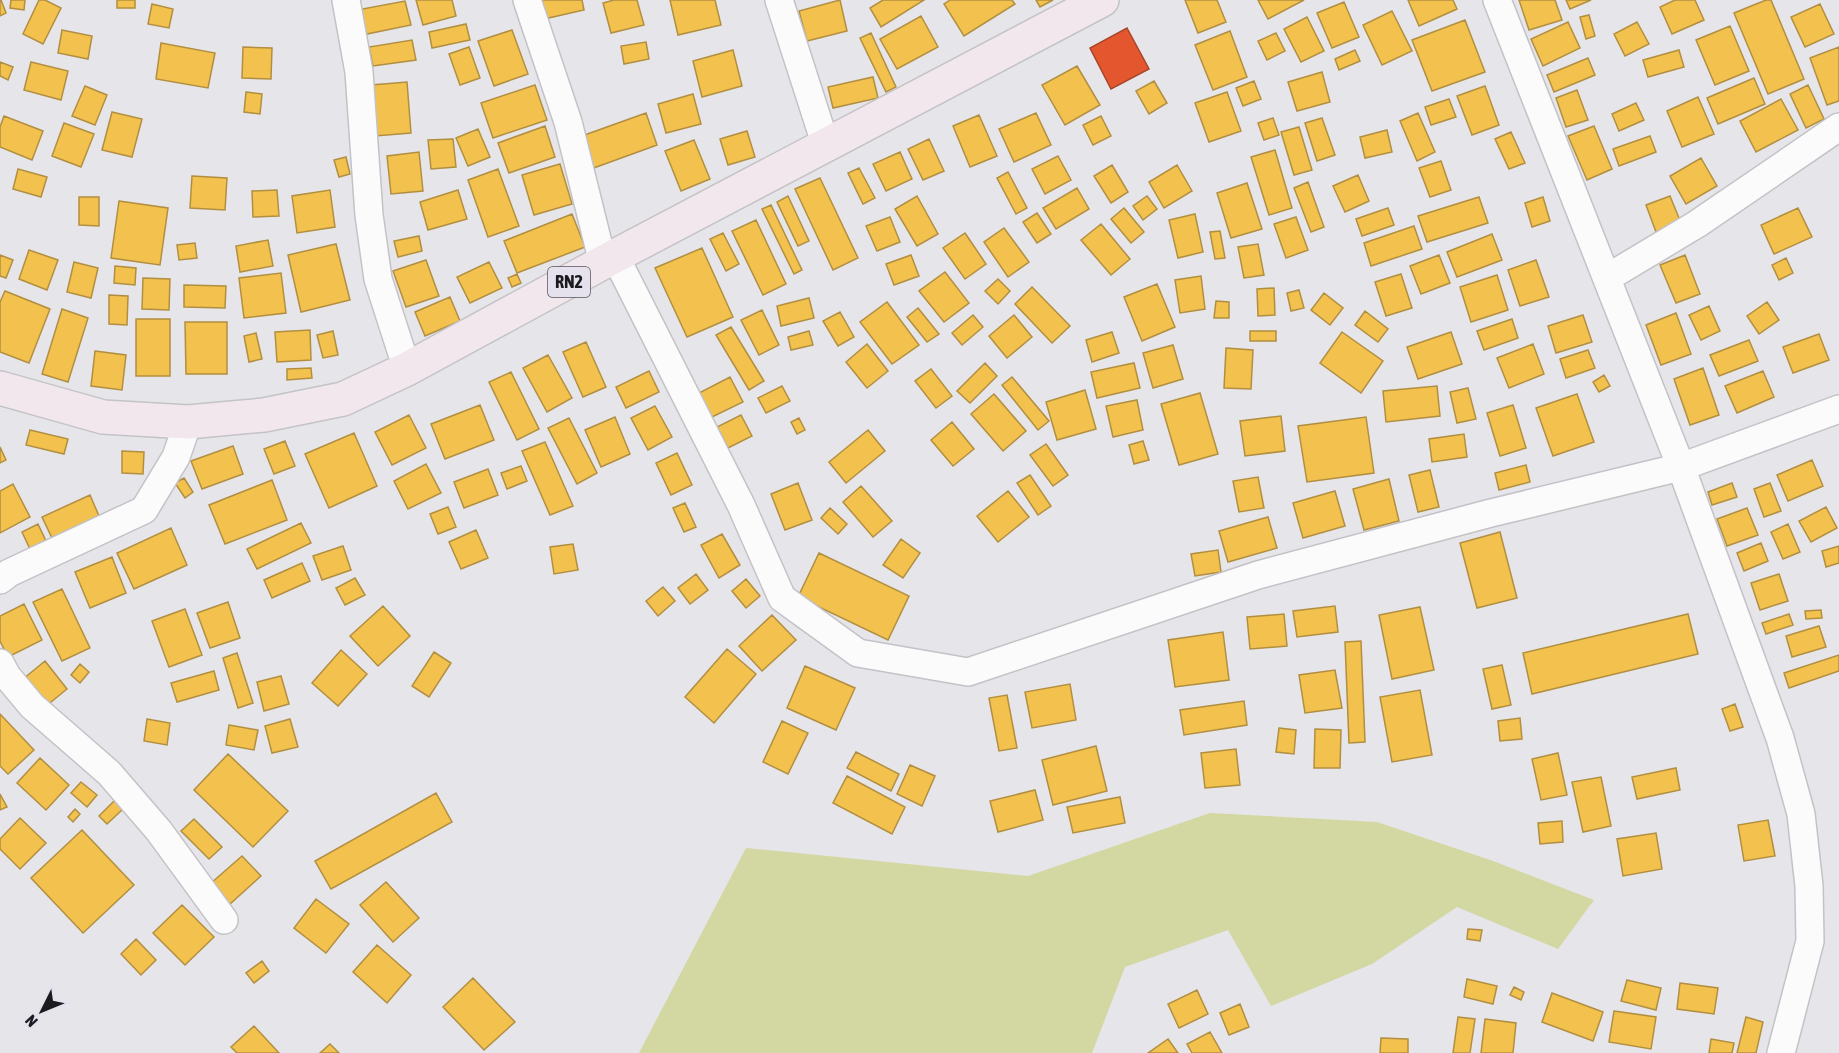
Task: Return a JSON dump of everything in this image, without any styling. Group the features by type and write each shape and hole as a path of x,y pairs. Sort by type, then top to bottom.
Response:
{"highway":[{"name":"RN2","path":"2,392 103,417 188,422 264,415 343,399 407,369 1102,0"}],"street":[{"path":"346,0 358,72 369,215 378,279 407,369"},
{"path":"527,0 568,122 609,260 741,505 782,598 858,653 968,672 1258,575 1491,513 1681,467 1839,409"},
{"path":"779,0 826,146"},
{"path":"1497,0 1681,467 1780,738 1801,814 1809,886 1810,941 1781,1053"},
{"path":"1606,278 1697,224 1839,126"},
{"path":"0,580 9,573 144,510 176,457 188,422"},
{"path":"0,663 7,676 32,706 109,773 159,831 224,920"}],"green space":[{"path":"1210,813 1377,822 1493,861 1594,900 1558,949 1457,907 1372,964 1271,1006 1228,930 1125,967 1092,1053 639,1053 746,848 1028,876"}],"building: Logements":[{"path":"0,0 6,13 0,16"},
{"path":"11,0 25,0 24,10 10,8"},
{"path":"39,0 45,0 61,8 43,44 23,34"},
{"path":"117,0 135,0 135,8 117,8"},
{"path":"416,0 452,0 456,16 423,25"},
{"path":"540,0 582,0 584,10 544,19"},
{"path":"614,0 637,0 644,25 611,33 603,3"},
{"path":"670,0 715,0 721,25 678,35"},
{"path":"840,0 847,31 807,41 799,11"},
{"path":"883,0 924,0 881,27 870,8"},
{"path":"950,0 1012,0 1015,4 964,36 944,4"},
{"path":"1036,0 1053,0 1040,7"},
{"path":"1185,0 1217,0 1226,22 1198,33"},
{"path":"1258,0 1304,0 1268,19"},
{"path":"1408,0 1453,0 1457,9 1419,26"},
{"path":"1519,0 1555,0 1562,20 1529,30"},
{"path":"1566,0 1591,0 1570,9"},
{"path":"1675,0 1695,0 1704,20 1672,34 1660,7"},
{"path":"1771,0 1804,79 1768,94 1734,13"},
{"path":"405,1 411,25 362,35 357,10"},
{"path":"1344,2 1359,37 1332,48 1317,13"},
{"path":"152,4 173,9 169,28 148,24"},
{"path":"1820,4 1834,34 1805,47 1791,17"},
{"path":"1392,11 1412,51 1382,65 1363,25"},
{"path":"1589,15 1595,36 1586,39 1580,17"},
{"path":"921,16 938,47 897,69 880,39"},
{"path":"1307,17 1324,51 1301,62 1284,29"},
{"path":"1465,20 1485,72 1432,91 1412,40"},
{"path":"1568,22 1580,48 1543,66 1531,39"},
{"path":"1637,22 1649,44 1625,56 1614,34"},
{"path":"466,24 470,40 432,48 429,32"},
{"path":"1730,26 1749,71 1715,85 1696,40"},
{"path":"62,30 92,36 88,59 58,53"},
{"path":"512,30 528,74 494,86 478,41"},
{"path":"1230,31 1247,77 1213,90 1195,45"},
{"path":"871,33 896,87 886,92 860,38"},
{"path":"1276,33 1285,51 1267,60 1258,41"},
{"path":"412,40 416,60 373,66 369,47"},
{"path":"646,42 649,59 624,64 621,46"},
{"path":"161,43 215,53 208,88 156,79"},
{"path":"243,47 272,48 271,79 242,78"},
{"path":"469,47 480,78 460,85 449,54"},
{"path":"1839,47 1839,101 1827,105 1810,58"},
{"path":"733,50 742,86 702,97 693,61"},
{"path":"1355,50 1360,61 1339,70 1335,59"},
{"path":"1679,50 1684,67 1648,77 1643,60"},
{"path":"1588,58 1595,75 1554,92 1547,75"},
{"path":"0,62 13,67 8,80 0,76"},
{"path":"31,62 68,71 61,100 24,90"},
{"path":"1077,66 1100,105 1065,125 1042,85"},
{"path":"1322,72 1330,102 1297,111 1288,82"},
{"path":"873,77 878,98 833,108 828,87"},
{"path":"1754,78 1765,104 1718,124 1707,98"},
{"path":"1154,81 1167,103 1149,114 1136,91"},
{"path":"1254,81 1261,99 1243,106 1236,88"},
{"path":"407,82 411,133 375,136 371,85"},
{"path":"535,85 547,120 493,138 481,103"},
{"path":"1808,85 1824,119 1806,128 1790,94"},
{"path":"85,86 107,95 95,125 72,116"},
{"path":"1485,86 1499,125 1472,135 1457,96"},
{"path":"1577,90 1588,120 1566,127 1556,98"},
{"path":"246,92 262,94 260,114 244,112"},
{"path":"1227,92 1241,131 1209,142 1195,103"},
{"path":"693,94 701,124 666,133 658,104"},
{"path":"1698,97 1714,134 1682,147 1667,111"},
{"path":"1449,99 1456,117 1431,125 1425,107"},
{"path":"1781,99 1798,130 1756,152 1740,121"},
{"path":"1636,103 1644,120 1619,131 1612,114"},
{"path":"112,112 142,119 132,157 102,150"},
{"path":"646,113 657,145 591,169 579,137"},
{"path":"1036,113 1051,145 1014,162 999,129"},
{"path":"1418,113 1435,152 1417,161 1400,121"},
{"path":"979,115 997,156 970,167 953,126"},
{"path":"4,116 43,131 32,160 0,147 0,127"},
{"path":"1101,116 1111,136 1093,145 1083,125"},
{"path":"1273,118 1279,135 1264,140 1258,123"},
{"path":"1322,118 1335,155 1317,161 1305,123"},
{"path":"64,123 94,134 81,167 52,156"},
{"path":"545,126 555,157 509,173 498,143"},
{"path":"1594,126 1612,169 1587,180 1568,136"},
{"path":"1299,127 1312,170 1294,175 1281,132"},
{"path":"478,129 490,157 468,166 456,138"},
{"path":"1387,130 1392,152 1365,158 1360,137"},
{"path":"747,131 755,157 728,165 720,139"},
{"path":"1511,132 1525,163 1509,169 1495,139"},
{"path":"1650,136 1656,152 1619,166 1613,149"},
{"path":"453,139 456,167 431,169 428,140"},
{"path":"929,139 944,171 923,180 908,149"},
{"path":"694,140 710,179 681,191 665,151"},
{"path":"1275,150 1292,208 1269,215 1251,157"},
{"path":"419,152 423,191 391,194 387,156"},
{"path":"900,152 912,179 886,191 873,164"},
{"path":"1058,156 1071,180 1045,194 1032,169"},
{"path":"346,157 350,174 339,177 334,160"},
{"path":"1701,158 1717,186 1686,204 1670,176"},
{"path":"1441,161 1451,190 1430,197 1419,168"},
{"path":"560,164 572,204 534,215 522,175"},
{"path":"1112,165 1128,192 1111,203 1094,176"},
{"path":"1177,165 1192,191 1164,208 1149,182"},
{"path":"859,168 875,198 863,204 848,173"},
{"path":"18,169 47,177 41,197 13,189"},
{"path":"498,169 519,226 488,237 468,180"},
{"path":"1008,172 1027,208 1016,214 997,178"},
{"path":"1358,175 1369,201 1345,212 1333,186"},
{"path":"192,176 227,178 225,210 190,208"},
{"path":"820,178 858,258 833,270 795,189"},
{"path":"1308,182 1324,227 1311,232 1294,188"},
{"path":"1247,183 1262,229 1231,238 1217,193"},
{"path":"1077,188 1089,209 1056,229 1043,208"},
{"path":"277,190 279,216 253,217 252,191"},
{"path":"330,190 335,227 297,233 292,196"},
{"path":"458,190 467,219 428,230 420,202"},
{"path":"788,196 809,241 798,246 777,202"},
{"path":"917,196 938,234 917,246 895,209"},
{"path":"1147,196 1157,209 1143,220 1133,206"},
{"path":"1670,196 1681,223 1656,232 1646,205"},
{"path":"79,197 99,197 99,226 79,225"},
{"path":"1479,197 1488,223 1427,242 1418,216"},
{"path":"1543,197 1550,221 1532,227 1525,203"},
{"path":"119,201 168,208 160,265 111,258"},
{"path":"771,205 802,270 794,274 762,209"},
{"path":"1124,208 1144,232 1131,243 1111,219"},
{"path":"1388,208 1394,225 1362,236 1356,219"},
{"path":"1798,208 1812,237 1774,254 1761,225"},
{"path":"1037,213 1051,234 1037,243 1023,222"},
{"path":"572,214 585,247 517,273 504,241"},
{"path":"1195,214 1203,252 1178,258 1169,220"},
{"path":"890,217 900,242 877,251 866,226"},
{"path":"1296,217 1308,250 1286,258 1274,224"},
{"path":"756,220 786,284 763,295 732,231"},
{"path":"1101,224 1130,259 1111,275 1081,240"},
{"path":"1414,226 1422,249 1371,266 1364,243"},
{"path":"1004,228 1029,262 1008,277 984,242"},
{"path":"1220,231 1225,258 1215,259 1210,232"},
{"path":"723,233 739,264 726,271 710,239"},
{"path":"965,233 986,264 965,279 943,248"},
{"path":"1492,234 1502,260 1457,277 1447,252"},
{"path":"419,236 422,251 398,257 394,241"},
{"path":"268,240 273,266 240,272 236,246"},
{"path":"195,243 197,258 179,260 177,245"},
{"path":"336,244 350,300 301,312 288,255"},
{"path":"1258,244 1264,275 1244,278 1238,247"},
{"path":"702,248 733,317 687,337 655,268"},
{"path":"29,250 58,260 47,290 19,279"},
{"path":"0,255 13,260 6,278 0,276"},
{"path":"911,255 919,276 894,285 886,264"},
{"path":"1439,255 1450,283 1421,294 1410,266"},
{"path":"1685,255 1700,294 1676,303 1660,265"},
{"path":"1786,258 1793,273 1779,280 1772,265"},
{"path":"426,260 439,296 406,307 393,271"},
{"path":"1536,260 1549,297 1520,306 1508,270"},
{"path":"74,262 98,268 91,298 67,292"},
{"path":"489,262 502,288 470,303 457,277"},
{"path":"115,266 136,268 135,285 114,283"},
{"path":"945,272 969,303 944,322 919,291"},
{"path":"281,273 286,313 244,318 239,278"},
{"path":"517,274 521,283 512,287 508,278"},
{"path":"1401,274 1412,308 1386,316 1375,282"},
{"path":"1497,275 1508,310 1471,322 1460,287"},
{"path":"1201,276 1205,309 1180,313 1175,280"},
{"path":"143,278 170,279 169,310 142,309"},
{"path":"998,279 1010,291 998,304 985,291"},
{"path":"1157,284 1175,327 1142,341 1124,297"},
{"path":"184,285 226,286 225,308 184,307"},
{"path":"1032,287 1070,326 1052,343 1015,304"},
{"path":"1274,288 1275,315 1258,316 1257,289"},
{"path":"1299,290 1304,308 1291,311 1287,293"},
{"path":"5,291 50,309 29,363 0,352 0,302"},
{"path":"1324,293 1343,308 1330,325 1311,310"},
{"path":"109,295 128,296 127,325 109,324"},
{"path":"450,297 460,321 425,336 415,312"},
{"path":"809,298 814,318 781,326 777,306"},
{"path":"1216,301 1229,302 1229,318 1214,318"},
{"path":"887,302 919,345 892,364 860,322"},
{"path":"1767,302 1779,320 1759,334 1747,316"},
{"path":"1709,306 1720,331 1701,340 1689,315"},
{"path":"918,308 939,334 927,342 907,317"},
{"path":"62,309 88,318 68,382 42,374"},
{"path":"762,310 779,345 759,355 741,320"},
{"path":"1365,311 1388,329 1378,342 1355,325"},
{"path":"840,312 854,337 838,346 823,321"},
{"path":"1676,313 1691,354 1661,365 1646,325"},
{"path":"973,315 983,327 962,345 952,333"},
{"path":"1014,315 1032,337 1007,358 989,336"},
{"path":"1583,315 1592,342 1556,353 1548,326"},
{"path":"136,319 170,319 170,376 136,376"},
{"path":"1512,319 1518,338 1484,350 1477,331"},
{"path":"185,322 227,322 227,374 186,374"},
{"path":"731,327 764,381 749,390 716,335"},
{"path":"310,330 311,360 277,362 275,332"},
{"path":"333,331 338,355 323,358 317,335"},
{"path":"809,331 813,345 791,350 788,337"},
{"path":"1250,331 1276,331 1276,341 1250,341"},
{"path":"1112,332 1119,353 1092,362 1086,340"},
{"path":"1342,332 1383,361 1361,393 1320,363"},
{"path":"1451,332 1462,364 1418,379 1407,347"},
{"path":"256,333 262,359 249,362 244,336"},
{"path":"1819,334 1829,360 1793,373 1783,347"},
{"path":"1749,340 1758,361 1719,376 1710,355"},
{"path":"586,342 606,387 583,397 563,352"},
{"path":"867,344 888,371 867,388 846,362"},
{"path":"1533,344 1544,374 1509,388 1497,358"},
{"path":"1173,345 1183,379 1153,388 1143,353"},
{"path":"1226,348 1253,350 1251,389 1224,388"},
{"path":"1588,350 1595,368 1566,378 1560,359"},
{"path":"95,351 126,355 122,390 91,386"},
{"path":"548,355 572,398 547,412 523,368"},
{"path":"985,363 997,376 970,403 957,391"},
{"path":"1134,363 1140,388 1097,398 1091,372"},
{"path":"311,368 312,378 287,380 287,369"},
{"path":"1703,368 1719,415 1690,425 1674,379"},
{"path":"931,369 952,396 936,408 915,381"},
{"path":"649,371 659,392 626,408 616,387"},
{"path":"1763,371 1774,397 1737,413 1725,386"},
{"path":"511,372 539,429 517,440 489,382"},
{"path":"1604,375 1610,386 1599,392 1593,382"},
{"path":"730,377 743,402 712,417 699,393"},
{"path":"1012,377 1049,421 1038,430 1002,385"},
{"path":"782,386 790,401 766,413 758,398"},
{"path":"1437,386 1440,416 1386,422 1383,391"},
{"path":"1468,388 1476,419 1457,423 1450,392"},
{"path":"1085,390 1096,429 1057,440 1046,402"},
{"path":"1200,393 1218,454 1179,465 1161,404"},
{"path":"994,394 1026,431 1003,451 971,414"},
{"path":"1577,394 1594,442 1553,456 1536,408"},
{"path":"1137,400 1143,430 1113,437 1106,406"},
{"path":"480,405 494,440 445,459 431,424"},
{"path":"1513,405 1526,448 1500,456 1487,413"},
{"path":"655,406 672,437 648,450 631,418"},
{"path":"409,415 426,448 392,465 375,432"},
{"path":"741,415 752,436 728,448 717,427"},
{"path":"1281,416 1285,451 1245,456 1240,421"},
{"path":"615,417 630,454 601,467 585,430"},
{"path":"1366,417 1374,473 1307,482 1298,426"},
{"path":"569,418 597,473 577,484 548,428"},
{"path":"799,418 805,430 797,434 791,422"},
{"path":"952,422 974,449 953,466 931,440"},
{"path":"30,430 68,439 64,454 26,445"},
{"path":"868,430 885,451 846,483 829,462"},
{"path":"354,433 377,486 329,508 305,454"},
{"path":"1464,434 1467,457 1432,462 1429,439"},
{"path":"285,441 295,466 274,474 264,449"},
{"path":"1143,441 1149,460 1134,464 1129,445"},
{"path":"545,442 573,506 550,515 522,451"},
{"path":"1046,444 1068,475 1053,486 1030,455"},
{"path":"233,446 243,474 202,489 191,461"},
{"path":"0,447 6,460 0,463"},
{"path":"122,451 144,452 143,474 122,473"},
{"path":"677,453 692,485 671,495 656,463"},
{"path":"1812,460 1823,486 1788,501 1777,475"},
{"path":"426,464 441,493 408,509 394,481"},
{"path":"1526,465 1530,482 1499,490 1495,473"},
{"path":"521,466 527,481 507,489 501,473"},
{"path":"488,469 498,495 464,508 454,482"},
{"path":"1430,470 1439,507 1418,512 1409,475"},
{"path":"1030,475 1051,506 1038,515 1017,483"},
{"path":"1258,477 1264,508 1239,512 1233,481"},
{"path":"184,478 193,492 185,498 175,483"},
{"path":"1389,479 1399,521 1364,530 1353,489"},
{"path":"272,480 287,520 225,544 209,505"},
{"path":"798,483 812,520 785,530 771,494"},
{"path":"1732,483 1737,497 1712,505 1708,492"},
{"path":"1770,483 1781,511 1764,517 1754,489"},
{"path":"13,484 30,517 0,533 0,491"},
{"path":"861,486 892,521 873,537 843,502"},
{"path":"1008,491 1029,517 998,542 977,516"},
{"path":"1335,491 1345,526 1303,538 1293,503"},
{"path":"90,495 99,516 52,538 42,517"},
{"path":"685,503 696,527 684,532 673,508"},
{"path":"448,507 456,527 438,534 430,514"},
{"path":"1826,507 1837,528 1811,542 1799,521"},
{"path":"830,508 847,524 838,534 821,518"},
{"path":"1747,508 1758,535 1727,546 1717,519"},
{"path":"1268,517 1277,548 1228,562 1219,531"},
{"path":"301,523 311,543 257,569 247,549"},
{"path":"38,524 46,541 30,549 22,532"},
{"path":"1788,524 1800,552 1783,559 1771,532"},
{"path":"171,528 187,565 134,589 117,553"},
{"path":"476,530 488,558 461,569 449,542"},
{"path":"1500,532 1517,598 1477,608 1460,543"},
{"path":"722,534 740,565 719,578 701,545"},
{"path":"901,539 920,553 903,578 883,565"},
{"path":"1761,543 1768,561 1744,571 1737,553"},
{"path":"573,544 578,570 554,574 550,547"},
{"path":"343,546 351,570 322,580 313,556"},
{"path":"1839,546 1839,563 1826,567 1822,551"},
{"path":"1218,550 1221,572 1195,576 1191,554"},
{"path":"819,553 909,596 888,640 798,597"},
{"path":"112,557 126,593 90,608 75,572"},
{"path":"302,563 310,581 272,598 264,580"},
{"path":"696,574 708,590 690,604 678,588"},
{"path":"1779,574 1788,601 1760,610 1751,583"},
{"path":"355,578 365,595 345,605 336,588"},
{"path":"746,579 760,596 746,608 732,591"},
{"path":"663,587 675,601 658,616 646,601"},
{"path":"62,589 90,648 62,661 33,602"},
{"path":"228,602 240,638 210,648 197,613"},
{"path":"24,604 42,640 8,657 0,641 0,616"},
{"path":"383,606 410,636 378,666 350,636"},
{"path":"1335,606 1338,632 1297,637 1293,611"},
{"path":"1420,607 1434,670 1392,679 1379,615"},
{"path":"185,609 202,655 169,667 152,621"},
{"path":"1821,610 1822,618 1806,619 1805,611"},
{"path":"1284,614 1287,646 1250,649 1247,617"},
{"path":"1688,614 1698,654 1532,694 1523,653"},
{"path":"1789,614 1793,625 1766,634 1762,623"},
{"path":"772,615 796,640 762,671 739,646"},
{"path":"1819,626 1826,647 1792,657 1786,636"},
{"path":"1223,632 1229,680 1175,687 1168,640"},
{"path":"1361,641 1365,742 1349,743 1345,642"},
{"path":"727,649 756,674 714,723 685,697"},
{"path":"341,650 367,674 338,706 312,683"},
{"path":"434,652 451,663 429,697 412,686"},
{"path":"237,653 253,703 238,708 223,658"},
{"path":"1839,655 1839,671 1789,688 1784,673"},
{"path":"45,661 67,689 45,707 23,679"},
{"path":"80,664 89,672 80,683 71,675"},
{"path":"1502,665 1511,705 1492,709 1483,669"},
{"path":"805,666 855,688 836,730 787,708"},
{"path":"1335,670 1342,708 1305,713 1299,675"},
{"path":"214,671 219,690 177,702 171,683"},
{"path":"281,676 289,704 264,711 257,682"},
{"path":"1070,684 1076,720 1032,728 1025,692"},
{"path":"1420,690 1432,755 1392,762 1380,697"},
{"path":"1007,695 1017,748 999,751 989,698"},
{"path":"1244,701 1247,725 1184,735 1180,710"},
{"path":"1735,704 1743,727 1730,731 1722,709"},
{"path":"0,714 34,750 8,774 0,766"},
{"path":"1520,718 1522,739 1500,741 1498,721"},
{"path":"147,719 170,723 167,745 144,741"},
{"path":"290,719 298,747 272,753 265,726"},
{"path":"782,721 808,733 788,774 763,762"},
{"path":"229,725 258,730 254,750 226,745"},
{"path":"1279,728 1296,730 1294,754 1276,752"},
{"path":"1315,729 1341,730 1340,768 1314,768"},
{"path":"1096,746 1107,791 1053,805 1042,760"},
{"path":"1236,749 1240,785 1205,788 1201,753"},
{"path":"856,752 899,774 891,791 847,768"},
{"path":"1558,753 1567,795 1541,800 1532,759"},
{"path":"228,754 288,811 253,847 194,790"},
{"path":"40,758 69,785 46,810 17,783"},
{"path":"910,765 935,776 922,806 897,794"},
{"path":"1676,768 1680,790 1637,799 1632,777"},
{"path":"847,776 905,807 892,834 833,803"},
{"path":"1601,777 1611,826 1583,832 1572,782"},
{"path":"81,782 97,795 87,807 71,793"},
{"path":"1035,790 1043,820 998,832 990,801"},
{"path":"436,793 452,822 331,889 315,861"},
{"path":"0,794 7,807 0,810"},
{"path":"1120,797 1125,823 1073,833 1067,807"},
{"path":"115,800 123,809 107,824 99,816"},
{"path":"75,809 80,814 73,822 68,817"},
{"path":"20,818 46,843 20,869 0,849 0,839"},
{"path":"194,819 222,847 209,859 181,831"},
{"path":"1768,820 1775,856 1744,861 1738,825"},
{"path":"1562,821 1563,842 1540,844 1538,823"},
{"path":"82,830 134,885 83,933 31,878"},
{"path":"1656,833 1662,869 1623,876 1617,839"},
{"path":"242,856 261,876 229,905 210,884"},
{"path":"386,882 419,918 393,942 360,905"},
{"path":"316,899 349,924 326,953 294,928"},
{"path":"182,905 214,937 185,965 153,933"},
{"path":"1468,929 1482,930 1480,941 1467,939"},
{"path":"136,939 156,960 141,975 121,954"},
{"path":"377,945 411,975 387,1003 353,972"},
{"path":"262,961 269,971 254,983 246,973"},
{"path":"473,978 515,1022 484,1050 443,1007"},
{"path":"1467,979 1497,986 1493,1004 1464,997"},
{"path":"1627,980 1661,988 1656,1010 1621,1001"},
{"path":"1680,983 1718,988 1714,1014 1677,1009"},
{"path":"1514,987 1524,992 1521,1000 1510,995"},
{"path":"1197,990 1208,1014 1179,1028 1168,1004"},
{"path":"1552,993 1603,1012 1593,1041 1542,1022"},
{"path":"1240,1004 1249,1027 1229,1035 1220,1013"},
{"path":"1614,1011 1656,1017 1651,1049 1609,1042"},
{"path":"1458,1017 1475,1019 1470,1053 1453,1053"},
{"path":"1746,1017 1763,1022 1756,1053 1737,1053"},
{"path":"1485,1019 1516,1023 1513,1053 1481,1053"},
{"path":"254,1026 279,1053 237,1053 231,1047"},
{"path":"1210,1032 1222,1053 1192,1053 1187,1044"},
{"path":"1381,1038 1408,1039 1408,1053 1380,1053"},
{"path":"1168,1039 1178,1053 1148,1053"},
{"path":"1711,1039 1734,1043 1732,1053 1709,1053"},
{"path":"330,1044 339,1053 320,1053"}],"building: Commerces":[{"path":"1127,28 1149,69 1111,89 1090,48"}]}
